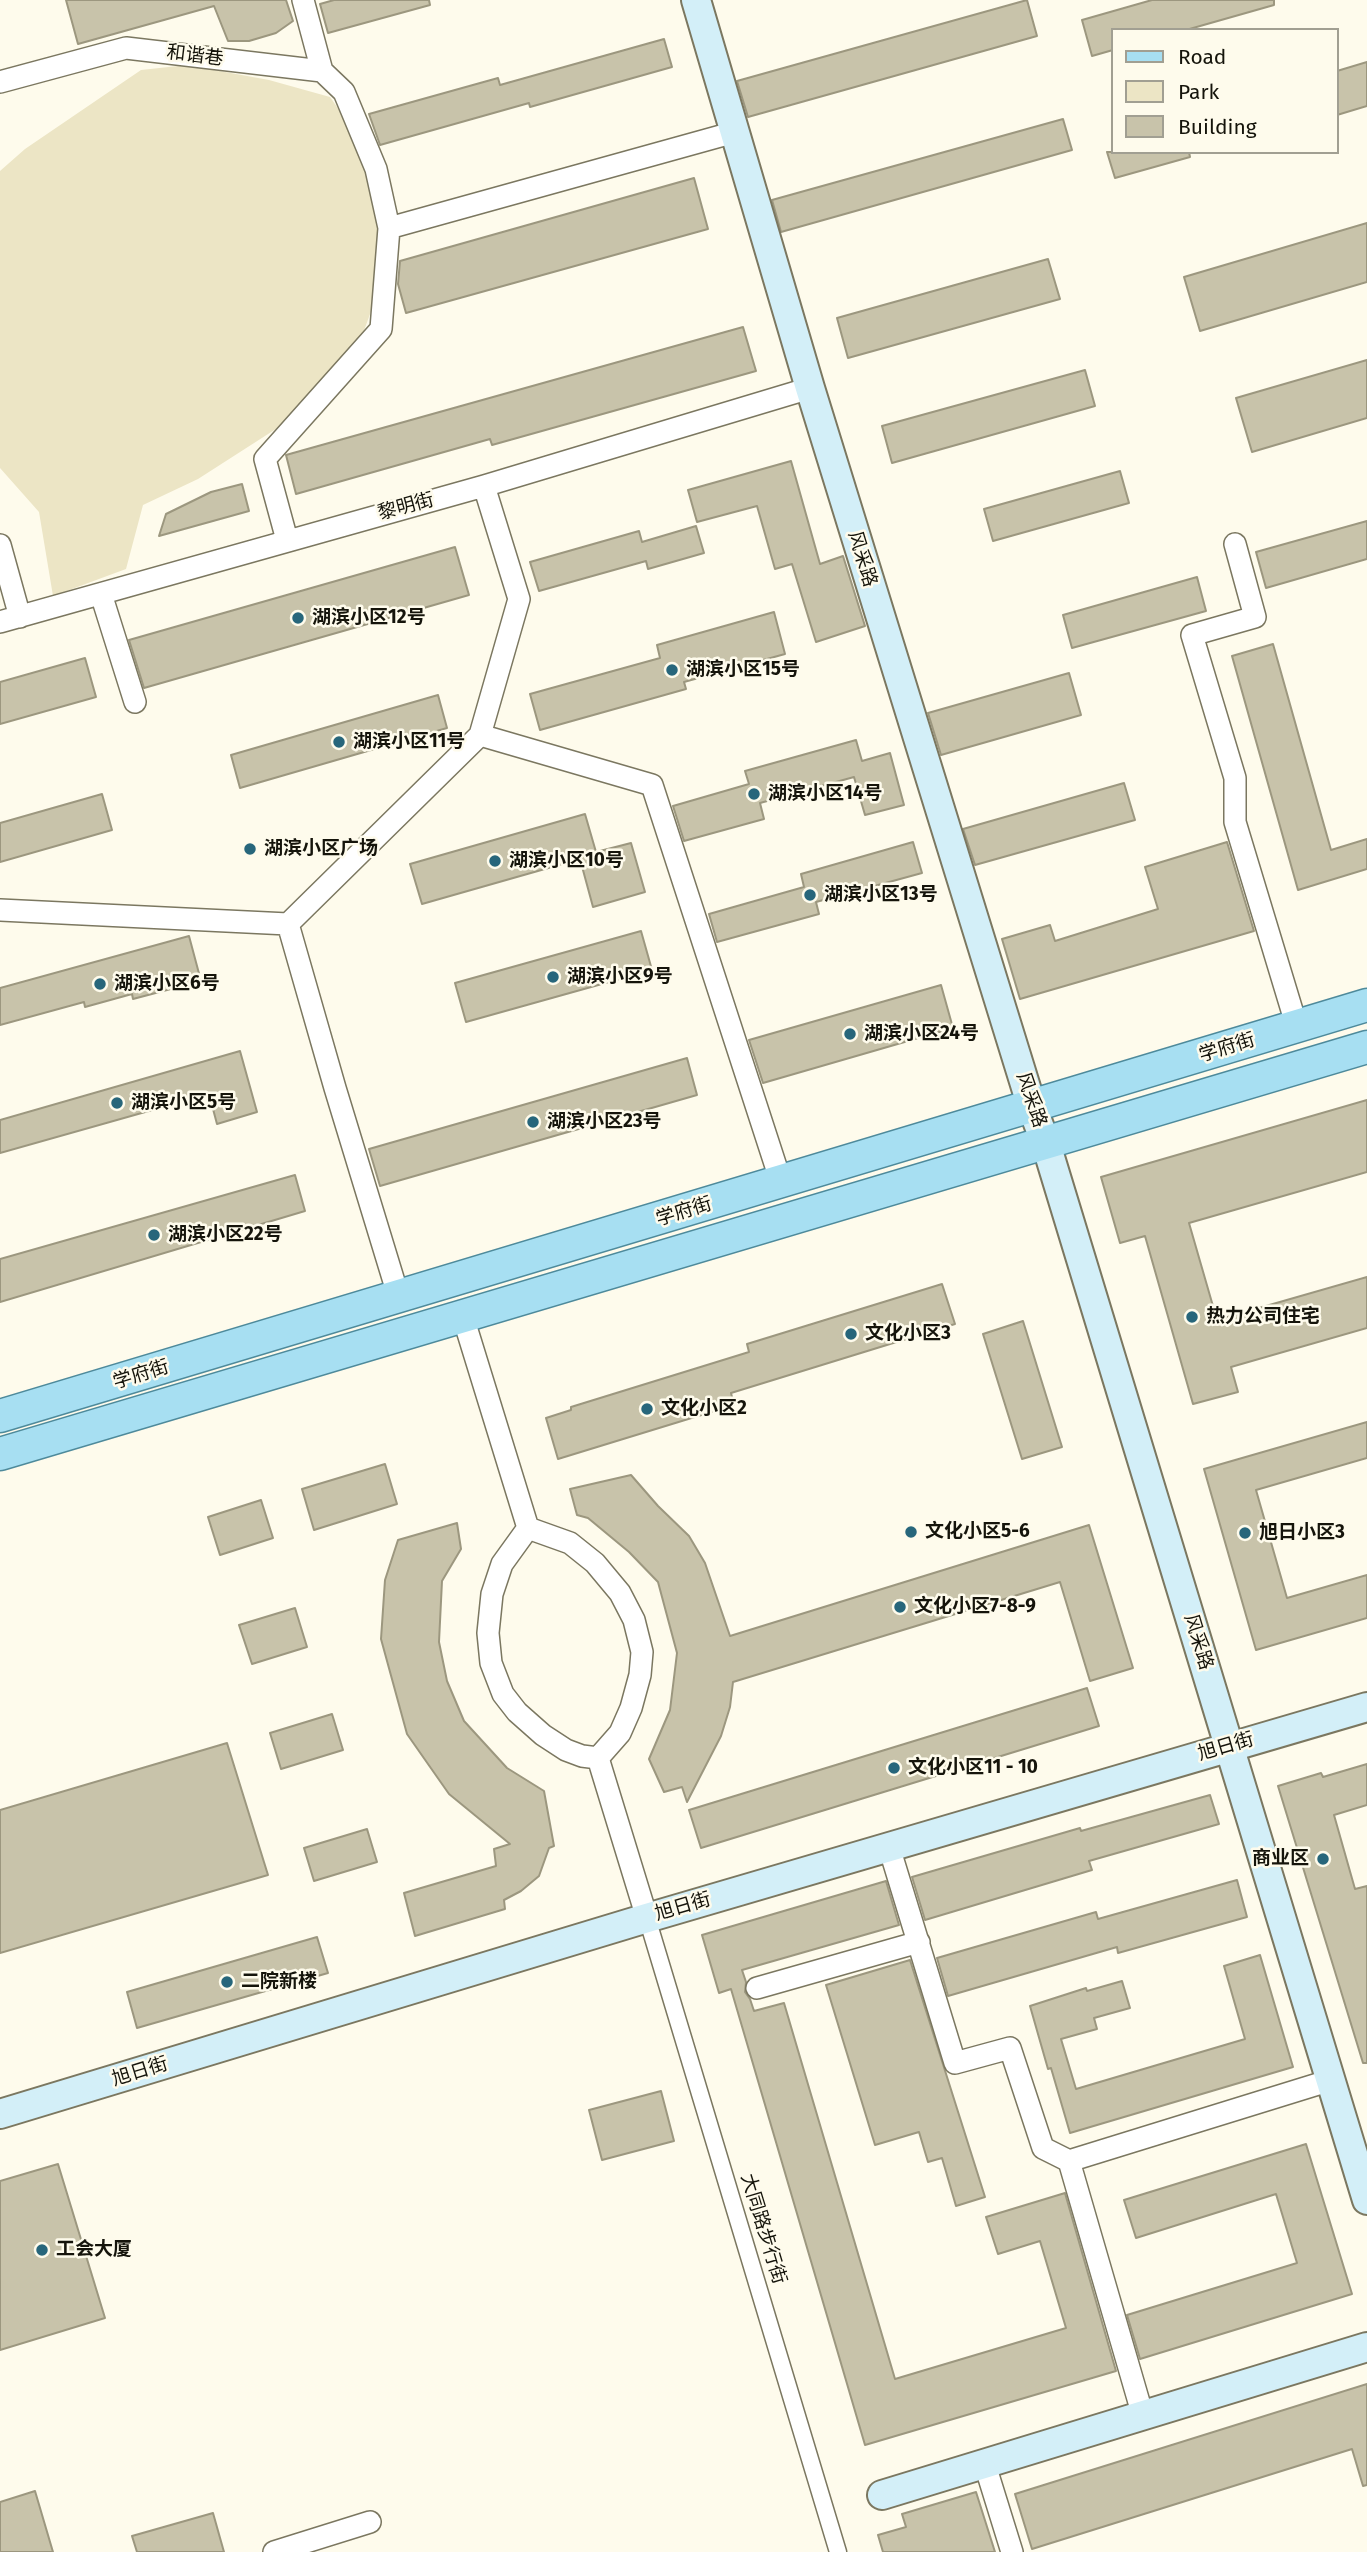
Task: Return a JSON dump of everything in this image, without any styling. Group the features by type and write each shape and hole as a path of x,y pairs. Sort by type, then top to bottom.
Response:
{"main road":[{"name":"风采路","path":"696,0 810,388 1032,1107 1046,1144 1367,2200"},
{"name":"学府街","path":"0,1416 1367,1006"},
{"name":"学府街","path":"0,1454 1367,1047"},
{"path":"272,1335 264,1347 264,1358 283,1371"},
{"name":"旭日街","path":"0,2114 647,1918 1367,1707"},
{"path":"882,2495 1367,2347"}],"street":[{"path":"287,540 265,459 381,329 390,228 376,169 344,93 322,71 303,0"},
{"name":"和谐巷","path":"0,82 126,48 322,71"},
{"path":"390,228 735,132"},
{"name":"黎明街","path":"10,620 484,486 810,388"},
{"path":"0,910 288,924 481,735 519,599 484,486"},
{"path":"1235,544 1255,617 1192,635 1235,778 1235,822 1297,1027"},
{"path":"0,545 10,620"},
{"path":"101,594 135,702"},
{"path":"481,735 652,785 781,1182"},
{"path":"288,924 399,1298"},
{"path":"463,1317 528,1528"},
{"path":"528,1528 570,1543 595,1563 620,1593 634,1620 642,1652 637,1686 620,1733 598,1758"},
{"path":"528,1528 502,1564 492,1594 488,1633 491,1663 503,1694 517,1712 543,1735 566,1750 598,1758"},
{"path":"598,1758 647,1918"},
{"path":"889,1847 955,2063 1010,2048 1043,2148 1069,2161 1331,2080"},
{"name":"大同路步行街","path":"647,1918 838,2552"},
{"path":"757,1988 919,1942"},
{"path":"1069,2161 1143,2416"},
{"path":"985,2465 1012,2552"},
{"path":"274,2552 370,2522"}],"green space":[{"path":"187,65 269,80 330,97 361,141 379,194 385,273 358,347 279,427 198,479 143,505 126,569 53,596 39,512 0,468 0,171 25,149 141,70"}],"building":[{"path":"66,0 286,0 293,21 276,33 249,41 228,41 214,6 78,44"},
{"path":"334,0 429,0 430,5 328,33 320,4"},
{"path":"1027,0 1037,36 748,117 737,81"},
{"path":"1152,0 1274,0 1274,5 1193,28 1112,28 1112,50 1092,56 1082,20"},
{"path":"664,39 672,67 530,107 529,103 380,145 369,114 498,78 500,85"},
{"path":"1367,62 1367,106 1339,114 1339,70"},
{"path":"1063,119 1072,150 781,232 772,200"},
{"path":"1107,152 1189,154 1190,157 1115,178"},
{"path":"694,178 708,229 406,313 398,284 400,261"},
{"path":"1367,223 1367,282 1200,331 1184,277"},
{"path":"1048,259 1060,299 848,358 837,318"},
{"path":"743,327 756,371 492,445 490,439 296,494 286,455"},
{"path":"1367,360 1367,418 1252,452 1236,398"},
{"path":"1085,370 1095,406 892,463 882,426"},
{"path":"791,461 820,564 843,556 865,626 816,642 792,564 775,569 757,506 697,522 688,490"},
{"path":"1120,471 1129,503 993,541 984,509"},
{"path":"242,484 249,511 159,536 166,514 211,492"},
{"path":"1367,521 1367,559 1266,588 1256,552"},
{"path":"696,526 704,553 648,569 646,561 539,591 530,562 639,531 642,542"},
{"name":"湖滨小区12号","path":"455,547 469,595 144,688 129,640"},
{"path":"1197,577 1206,611 1072,648 1063,615"},
{"name":"湖滨小区15号","path":"774,612 785,654 684,682 686,689 540,730 530,694 660,658 657,645"},
{"path":"1273,644 1331,850 1367,839 1367,869 1298,890 1232,656"},
{"path":"85,658 96,697 0,724 0,682"},
{"path":"1069,673 1081,715 941,755 928,713"},
{"name":"湖滨小区11号","path":"438,695 447,728 240,788 231,755"},
{"name":"湖滨小区14号","path":"856,740 862,761 890,753 904,805 865,815 854,777 760,803 764,819 684,841 673,806 749,784 745,771"},
{"path":"1124,783 1135,820 975,865 963,829"},
{"path":"102,794 112,830 0,862 0,823"},
{"name":"湖滨小区10号","path":"585,814 596,852 631,843 645,892 593,907 580,859 422,904 410,864"},
{"name":"湖滨小区13号","path":"913,842 922,873 816,902 819,914 717,942 709,914 804,887 801,874"},
{"path":"1227,842 1254,931 1020,999 1002,939 1050,925 1055,941 1158,909 1145,867"},
{"name":"湖滨小区9号","path":"641,931 652,970 466,1022 455,983"},
{"name":"湖滨小区6号","path":"189,936 201,981 133,999 132,994 85,1007 84,1002 0,1025 0,988"},
{"name":"湖滨小区24号","path":"941,985 953,1028 763,1083 749,1040"},
{"name":"湖滨小区5号","path":"240,1051 257,1112 217,1124 209,1094 0,1153 0,1120"},
{"name":"湖滨小区23号","path":"687,1058 697,1095 380,1186 369,1149"},
{"name":"热力公司住宅","path":"1367,1100 1367,1172 1189,1223 1217,1320 1367,1277 1367,1328 1231,1367 1238,1392 1193,1404 1145,1236 1120,1243 1101,1177"},
{"name":"湖滨小区22号","path":"295,1175 305,1211 0,1302 0,1259"},
{"path":"942,1284 955,1324 731,1393 734,1405 558,1459 546,1418 571,1410 571,1407 749,1352 747,1344"},
{"path":"1023,1321 1062,1447 1022,1459 983,1334"},
{"name":"旭日小区3","path":"1367,1422 1367,1458 1256,1490 1287,1598 1367,1575 1367,1618 1256,1650 1204,1469"},
{"path":"385,1464 397,1504 314,1530 302,1489"},
{"path":"631,1475 689,1536 705,1563 730,1636 1089,1525 1133,1668 1090,1681 1060,1582 733,1682 730,1707 721,1736 687,1802 682,1787 664,1792 649,1759 670,1710 677,1653 658,1582 629,1552 588,1518 577,1515 570,1489"},
{"path":"261,1500 273,1538 220,1555 208,1517"},
{"path":"457,1523 461,1549 442,1581 439,1642 447,1681 464,1721 507,1768 544,1791 554,1846 549,1848 539,1876 521,1891 504,1900 505,1909 415,1936 404,1893 496,1866 494,1849 510,1844 449,1794 407,1734 381,1639 385,1580 398,1540"},
{"path":"295,1608 307,1647 252,1664 239,1625"},
{"name":"文化小区11 - 10","path":"1087,1688 1099,1726 701,1848 689,1810"},
{"path":"332,1714 343,1750 281,1769 270,1733"},
{"path":"227,1743 268,1875 0,1953 0,1810"},
{"name":"商业区","path":"1367,1764 1367,1805 1334,1815 1355,1889 1367,1886 1367,2063 1363,2063 1278,1786 1321,1773 1323,1777"},
{"path":"1210,1795 1219,1824 1089,1861 1092,1870 925,1920 912,1877 1080,1828 1081,1831"},
{"path":"367,1829 377,1862 314,1881 304,1848"},
{"path":"1237,1880 1247,1917 1118,1953 1117,1947 948,1996 937,1958 1096,1912 1098,1919"},
{"path":"886,1881 899,1925 742,1970 746,1982 745,1992 754,2011 784,2003 895,2379 1066,2328 1040,2241 998,2254 986,2217 1065,2193 1116,2371 865,2445 731,1989 719,1993 702,1935"},
{"name":"二院新楼","path":"317,1937 328,1973 137,2028 127,1992"},
{"path":"1260,1955 1293,2067 1070,2133 1030,2006 1086,1988 1087,1991 1122,1981 1130,2008 1094,2018 1097,2029 1061,2039 1076,2089 1245,2039 1224,1966"},
{"path":"910,1960 985,2197 956,2206 942,2158 928,2162 919,2132 875,2145 826,1985"},
{"path":"661,2091 674,2141 602,2160 589,2110"},
{"path":"1306,2144 1352,2294 1140,2359 1127,2315 1297,2263 1276,2194 1136,2238 1124,2200"},
{"name":"工会大厦","path":"58,2164 105,2318 0,2350 0,2181"},
{"path":"1367,2384 1367,2485 1363,2486 1352,2449 1032,2549 1015,2494"},
{"path":"35,2491 53,2552 0,2552 0,2502"},
{"path":"976,2492 995,2552 883,2552 878,2535 906,2527 902,2514"},
{"path":"213,2513 224,2552 137,2552 132,2536"}],"place":[{"name":"湖滨小区12号","path":"298,618"},
{"name":"湖滨小区15号","path":"672,670"},
{"name":"湖滨小区11号","path":"339,742"},
{"name":"湖滨小区14号","path":"754,794"},
{"name":"湖滨小区广场","path":"250,849"},
{"name":"湖滨小区10号","path":"495,861"},
{"name":"湖滨小区13号","path":"810,895"},
{"name":"湖滨小区9号","path":"553,977"},
{"name":"湖滨小区6号","path":"100,984"},
{"name":"湖滨小区24号","path":"850,1034"},
{"name":"湖滨小区5号","path":"117,1103"},
{"name":"湖滨小区23号","path":"533,1122"},
{"name":"湖滨小区22号","path":"154,1235"},
{"name":"热力公司住宅","path":"1192,1317"},
{"name":"文化小区3","path":"851,1334"},
{"name":"文化小区2","path":"647,1409"},
{"name":"文化小区5-6","path":"911,1532"},
{"name":"旭日小区3","path":"1245,1533"},
{"name":"文化小区7-8-9","path":"900,1607"},
{"name":"文化小区11 - 10","path":"894,1768"},
{"name":"商业区","path":"1323,1859"},
{"name":"二院新楼","path":"227,1982"},
{"name":"工会大厦","path":"42,2250"}]}
